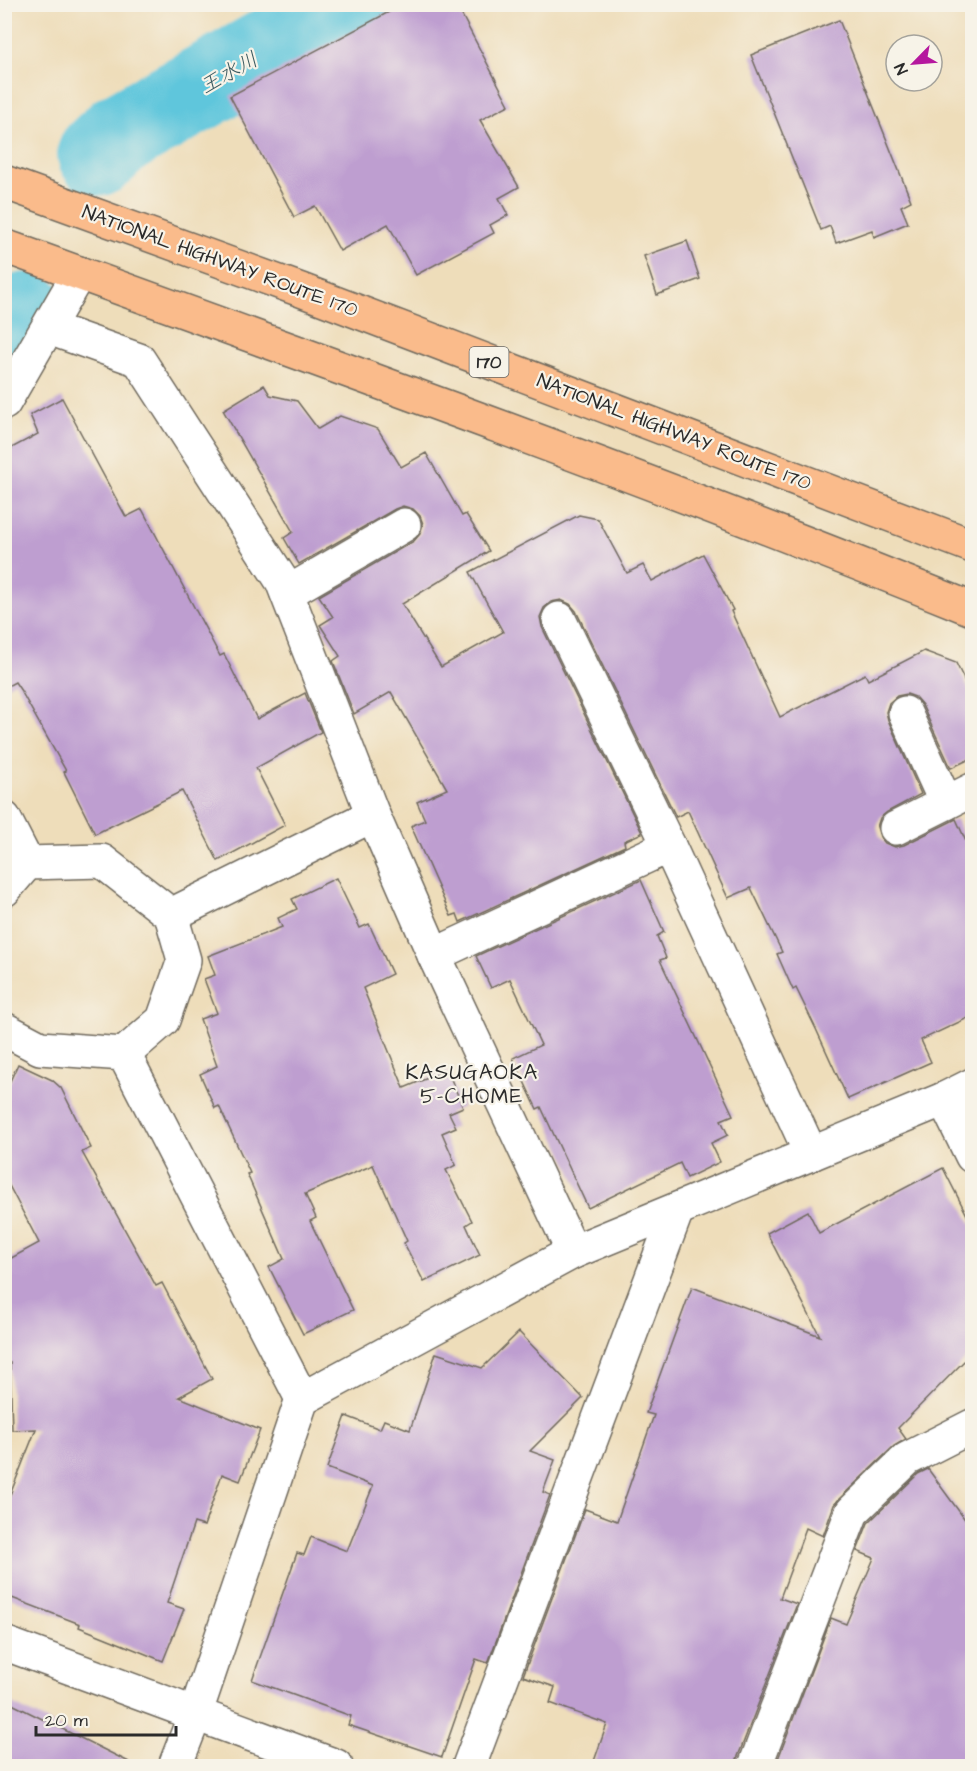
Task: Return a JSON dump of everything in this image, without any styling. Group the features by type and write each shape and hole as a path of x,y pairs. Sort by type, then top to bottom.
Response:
{"highway":[{"name":"NATIONAL HIGHWAY ROUTE 170","path":"4,182 312,294 972,546"},
{"path":"4,246 789,535 972,609"}],"street":[{"path":"4,403 79,273"},
{"path":"49,328 139,360 282,581 373,815 434,955 573,1252"},
{"path":"287,593 404,525"},
{"path":"559,619 669,846 812,1154"},
{"path":"896,828 959,796 905,713"},
{"path":"171,915 373,815"},
{"path":"4,818 27,863"},
{"path":"434,955 669,846"},
{"path":"4,890 27,863 102,861 171,915 184,960 163,1020 124,1054 40,1048 4,1029"},
{"path":"124,1054 302,1399"},
{"path":"176,1767 302,1399 573,1252 944,1099 972,1085"},
{"path":"944,1099 972,1156"},
{"path":"469,1767 677,1210"},
{"path":"755,1767 852,1512 906,1459 972,1426"},
{"path":"4,1643 336,1767"}],"building":[{"path":"404,4 456,4 509,105 480,120 519,187 499,198 508,215 490,225 494,233 416,275 388,224 340,251 315,206 294,217 230,96"},
{"path":"839,20 911,201 901,206 908,223 874,237 872,230 836,243 830,226 821,230 751,55"},
{"path":"687,241 700,279 657,295 644,256"},
{"path":"264,385 270,395 297,401 318,429 340,416 378,429 401,467 426,453 462,516 466,514 489,551 402,604 441,667 503,632 470,572 579,515 598,519 627,573 643,565 652,581 703,554 733,610 731,611 780,717 865,674 868,680 924,651 956,663 972,696 972,758 951,768 922,705 915,697 907,694 897,696 889,703 886,712 921,794 887,812 880,818 877,827 885,843 895,847 904,845 956,819 972,855 972,1016 921,1040 931,1062 848,1099 796,988 793,990 777,954 782,952 751,888 728,898 688,811 676,817 576,611 570,604 561,600 551,602 544,608 540,617 542,627 642,833 624,841 625,846 460,922 457,914 451,916 411,826 425,820 417,802 447,789 391,692 354,714 333,661 340,656 320,625 333,617 319,596 414,541 420,534 423,524 420,516 413,509 403,506 299,564 284,538 293,532 223,410"},
{"path":"62,398 126,517 142,509 220,656 224,654 257,719 305,693 321,732 256,768 285,825 218,861 182,791 95,834 64,772 66,771 21,691 15,682 4,688 4,452 38,434 30,415"},
{"path":"336,878 360,928 369,924 392,974 363,988 404,1088 447,1070 463,1107 449,1113 456,1127 442,1133 456,1165 446,1170 472,1221 466,1225 480,1255 424,1282 404,1243 407,1241 373,1165 305,1194 316,1218 310,1221 353,1310 303,1334 269,1267 284,1259 247,1174 250,1173 219,1106 215,1108 200,1074 217,1066 200,1019 217,1013 204,979 215,975 208,956 282,927 278,918 297,909 292,899"},
{"path":"641,880 664,932 657,936 666,958 660,960 733,1115 721,1120 728,1135 711,1143 720,1162 687,1178 680,1163 588,1208 541,1107 537,1109 513,1058 541,1045 510,979 491,988 476,956"},
{"path":"18,1064 52,1080 61,1088 91,1148 82,1152 156,1286 162,1283 212,1379 179,1397 260,1430 240,1481 222,1474 204,1526 194,1523 167,1603 184,1609 163,1661 79,1627 80,1624 4,1595 4,1510 36,1429 12,1430 10,1363 4,1366 4,1262 39,1243 4,1176 4,1094"},
{"path":"943,1168 972,1225 972,1353 898,1428 906,1439 894,1446 834,1505 823,1536 806,1528 780,1598 797,1604 737,1759 737,1767 592,1767 607,1724 550,1703 555,1687 523,1676 585,1509 617,1521 654,1415 646,1413 692,1287 820,1336 767,1233 808,1211 819,1233"},
{"path":"519,1332 583,1398 530,1451 555,1460 543,1492 550,1495 488,1663 476,1659 442,1757 348,1725 351,1716 252,1680 297,1553 304,1555 311,1537 347,1551 373,1486 327,1468 346,1416 380,1429 384,1420 410,1430 436,1353 482,1368"},
{"path":"928,1469 972,1529 972,1767 775,1767 831,1618 846,1624 874,1558 857,1551 868,1523 918,1474"},
{"path":"4,1700 139,1767 4,1767"}],"waterway":[{"name":"王水川","path":"99,154 120,134 272,48 367,4"},
{"name":"王水川","path":"4,345 27,314"}],"district":[{"name":"KASUGAOKA 5-CHOME","path":"472,1084"}]}
